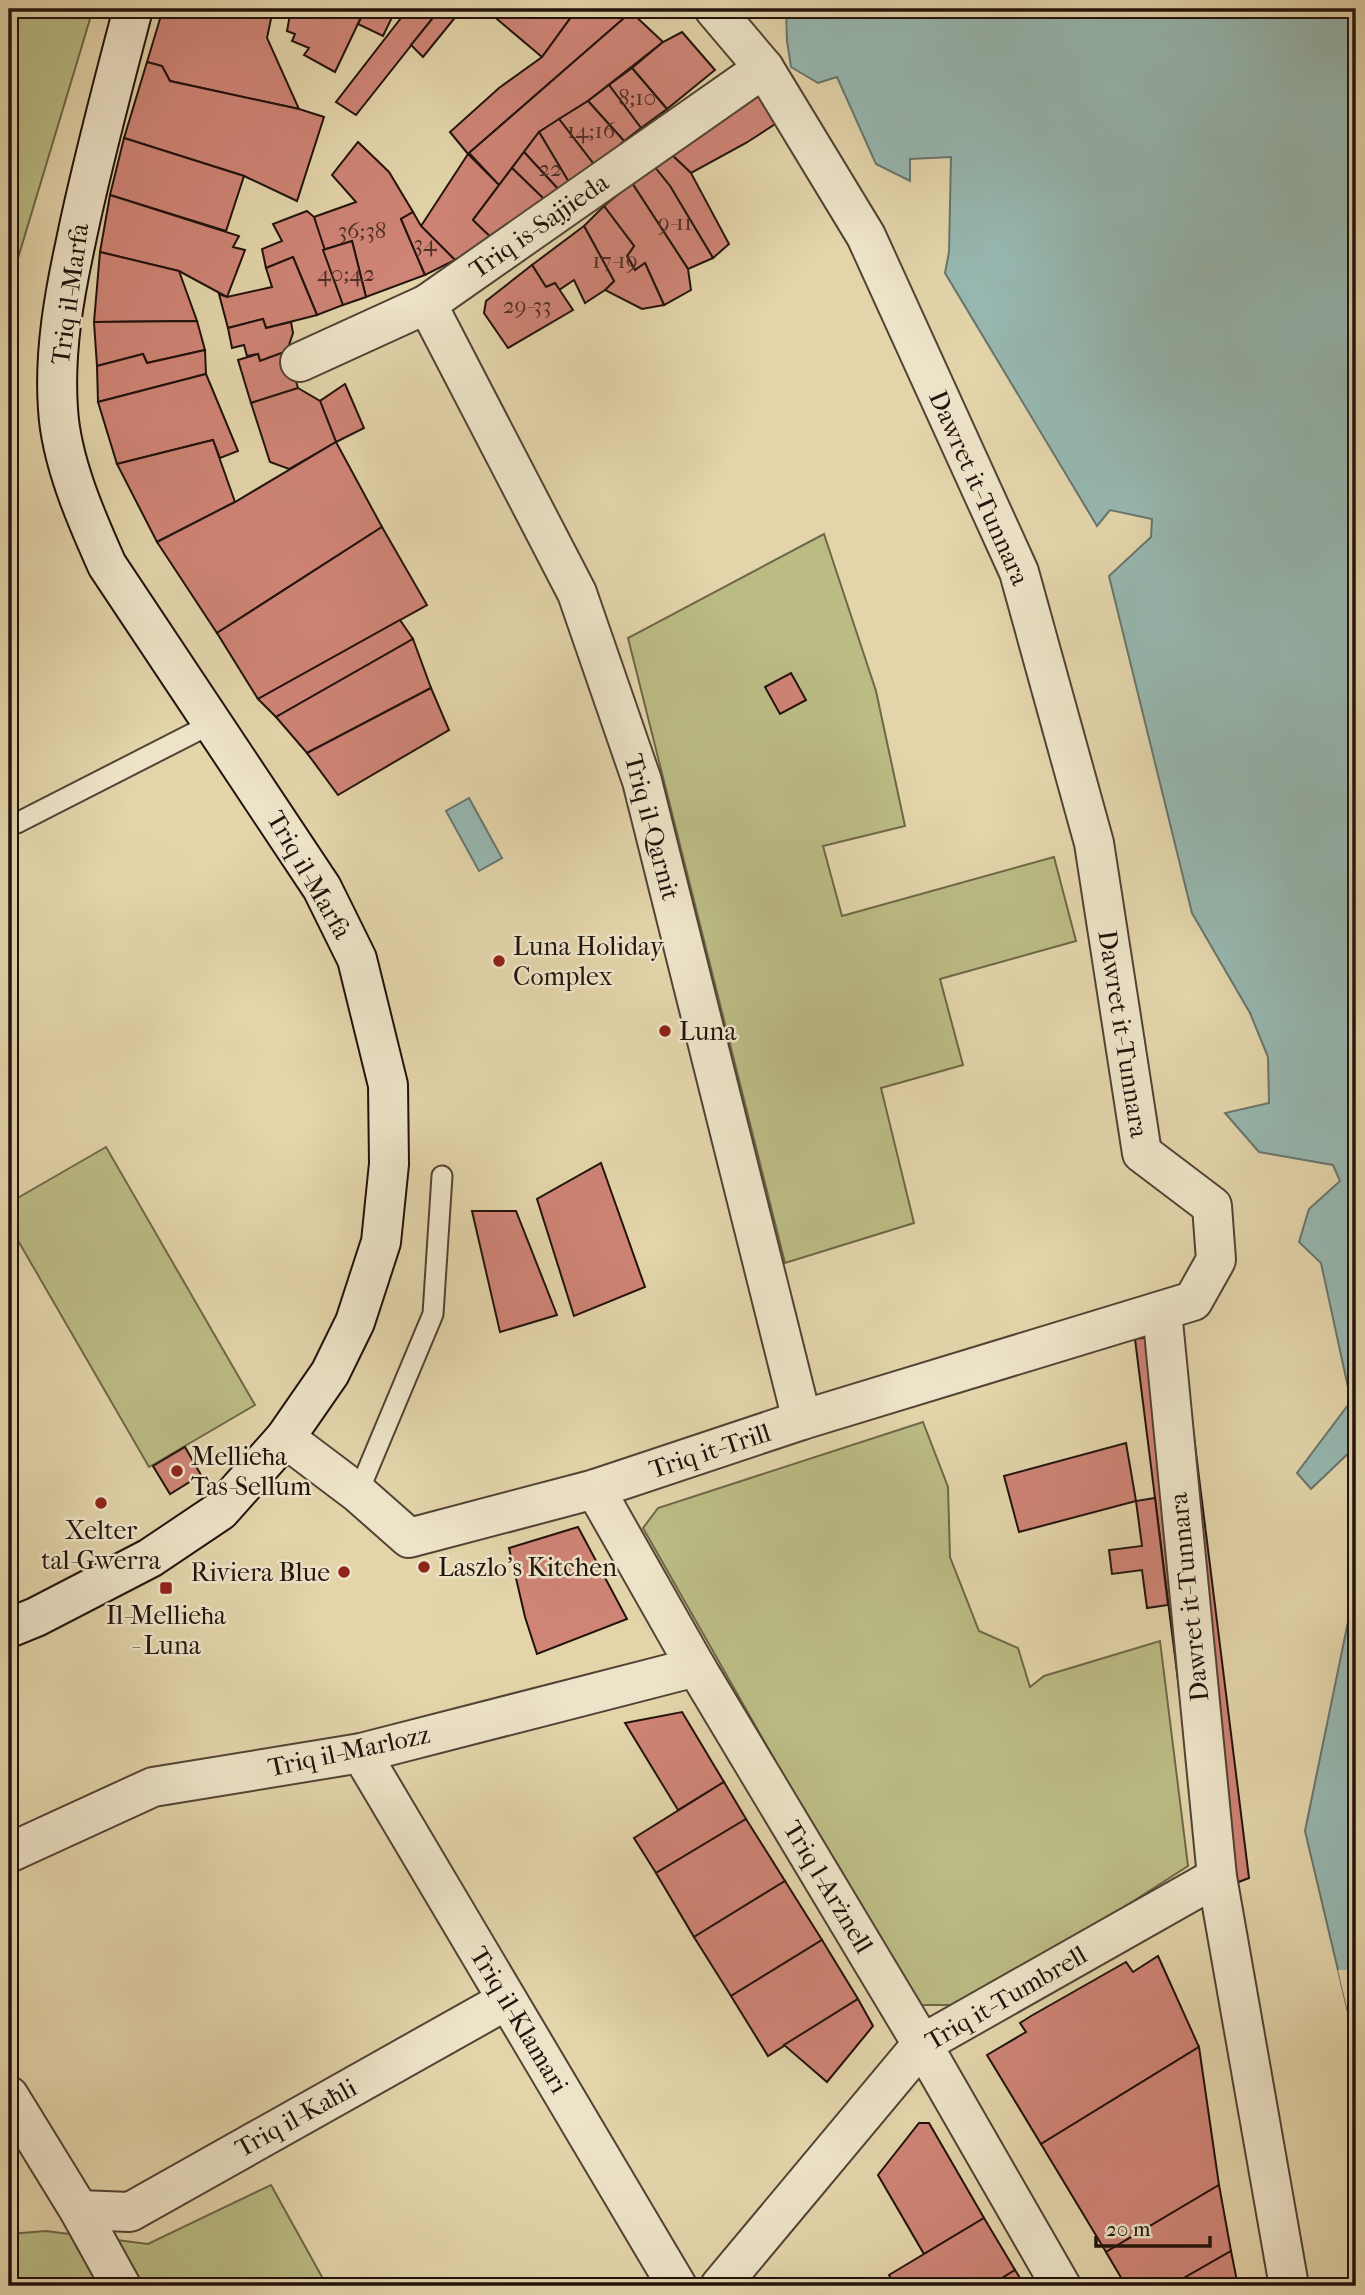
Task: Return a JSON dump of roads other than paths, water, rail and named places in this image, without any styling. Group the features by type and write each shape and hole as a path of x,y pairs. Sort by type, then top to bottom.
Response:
{"street":[{"name":"Triq il-Marfa","path":"9,1628 150,1558 208,1519 219,1511 285,1437 330,1373 355,1322 381,1242 389,1164 388,1085 357,959 323,888 107,565 83,512 67,457 58,411 57,366 64,298 87,187 133,9"},
{"name":"Dawret it-Tunnara","path":"714,9 765,68 866,236 1019,572 1094,843 1142,1153 1212,1206 1216,1260 1193,1301 1162,1311 1217,1877 1289,2286"},
{"name":"Triq is-Sajjieda","path":"300,362 427,304 765,68"},
{"name":"Triq il-Qarnit","path":"427,304 577,593 642,781 802,1420"},
{"name":"Triq it-Trill","path":"285,1437 358,1493 409,1538 595,1489 802,1420 1162,1311"},
{"name":"Triq l-Arżnell","path":"595,1489 696,1667 922,2044 1061,2286"},
{"name":"Triq il-Marlozz","path":"9,1853 153,1787 361,1753 696,1667"},
{"name":"Triq il-Klamari","path":"361,1753 677,2286"},
{"name":"Triq it-Tumbrell","path":"720,2286 922,2044 1217,1877"},
{"name":"Triq il-Kaħli","path":"79,2210 130,2212 507,2000"},
{"path":"9,2096 79,2210 121,2286"}],"lane":[{"path":"9,823 17,823 213,723"},
{"path":"358,1493 433,1314 442,1176"}],"water":[{"path":"786,9 1356,9 1356,1446 1311,1489 1297,1473 1351,1401 1321,1263 1299,1242 1309,1209 1340,1181 1333,1165 1259,1152 1225,1113 1269,1103 1268,1057 1250,1013 1192,913 1109,576 1151,537 1152,519 1110,510 1097,526 945,273 949,252 951,157 910,159 910,181 876,164 837,77 818,83 791,67"},
{"path":"469,798 502,858 479,871 446,811"},
{"path":"1356,1583 1356,2040 1305,1831"}],"place":[{"name":"Luna Holiday Complex","path":"499,961"},
{"name":"Luna","path":"665,1031"},
{"name":"Mellieħa Tas-Sellum","path":"177,1471"},
{"name":"Xelter tal-Gwerra","path":"101,1503"},
{"name":"Laszlo's Kitchen","path":"424,1567"},
{"name":"Riviera Blue","path":"344,1572"},
{"name":"Il-Mellieħa - Luna","path":"166,1588"}]}
